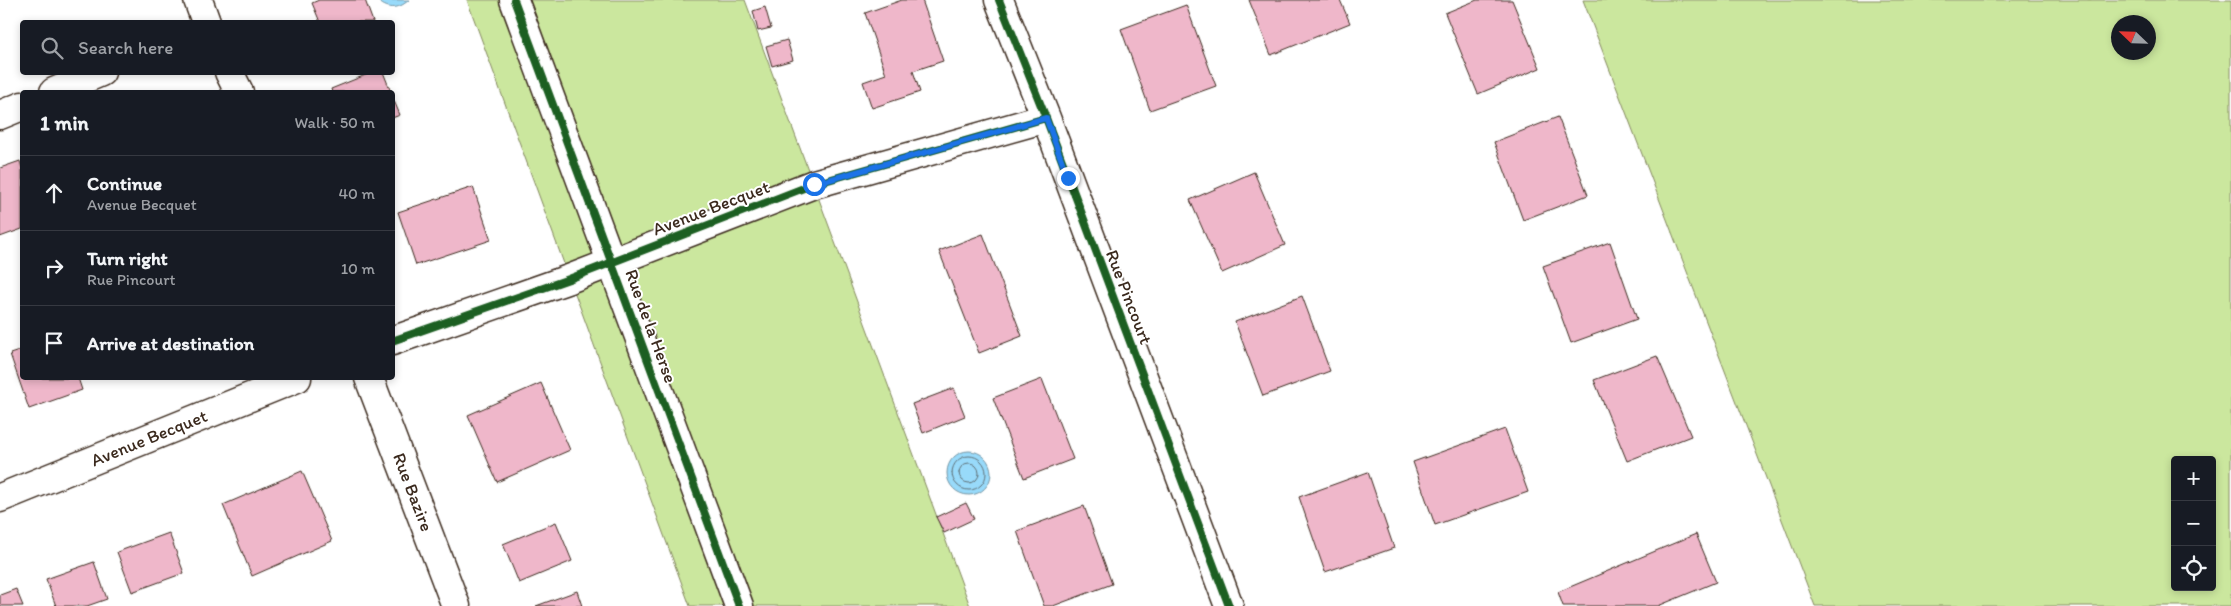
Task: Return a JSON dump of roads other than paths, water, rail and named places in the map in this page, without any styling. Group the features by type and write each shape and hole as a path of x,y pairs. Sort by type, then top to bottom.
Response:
{"street":[{"path":"198,0 205,20"},
{"name":"Rue de la Herse","path":"514,0 739,606"},
{"name":"Rue Pincourt","path":"999,0 1046,118 1229,606"},
{"path":"59,90 94,75"},
{"path":"230,75 238,90"},
{"path":"0,115 20,107"},
{"name":"Avenue Becquet","path":"395,340 612,263 814,184 1046,118"},
{"name":"Avenue Becquet","path":"0,498 292,380"},
{"name":"Rue Bazire","path":"370,380 456,606"}],"water":[{"path":"377,0 409,0 401,6 393,8 385,6"},
{"path":"969,451 981,455 987,461 991,473 987,485 981,491 969,495 957,491 951,485 947,473 951,461 957,455"}]}
